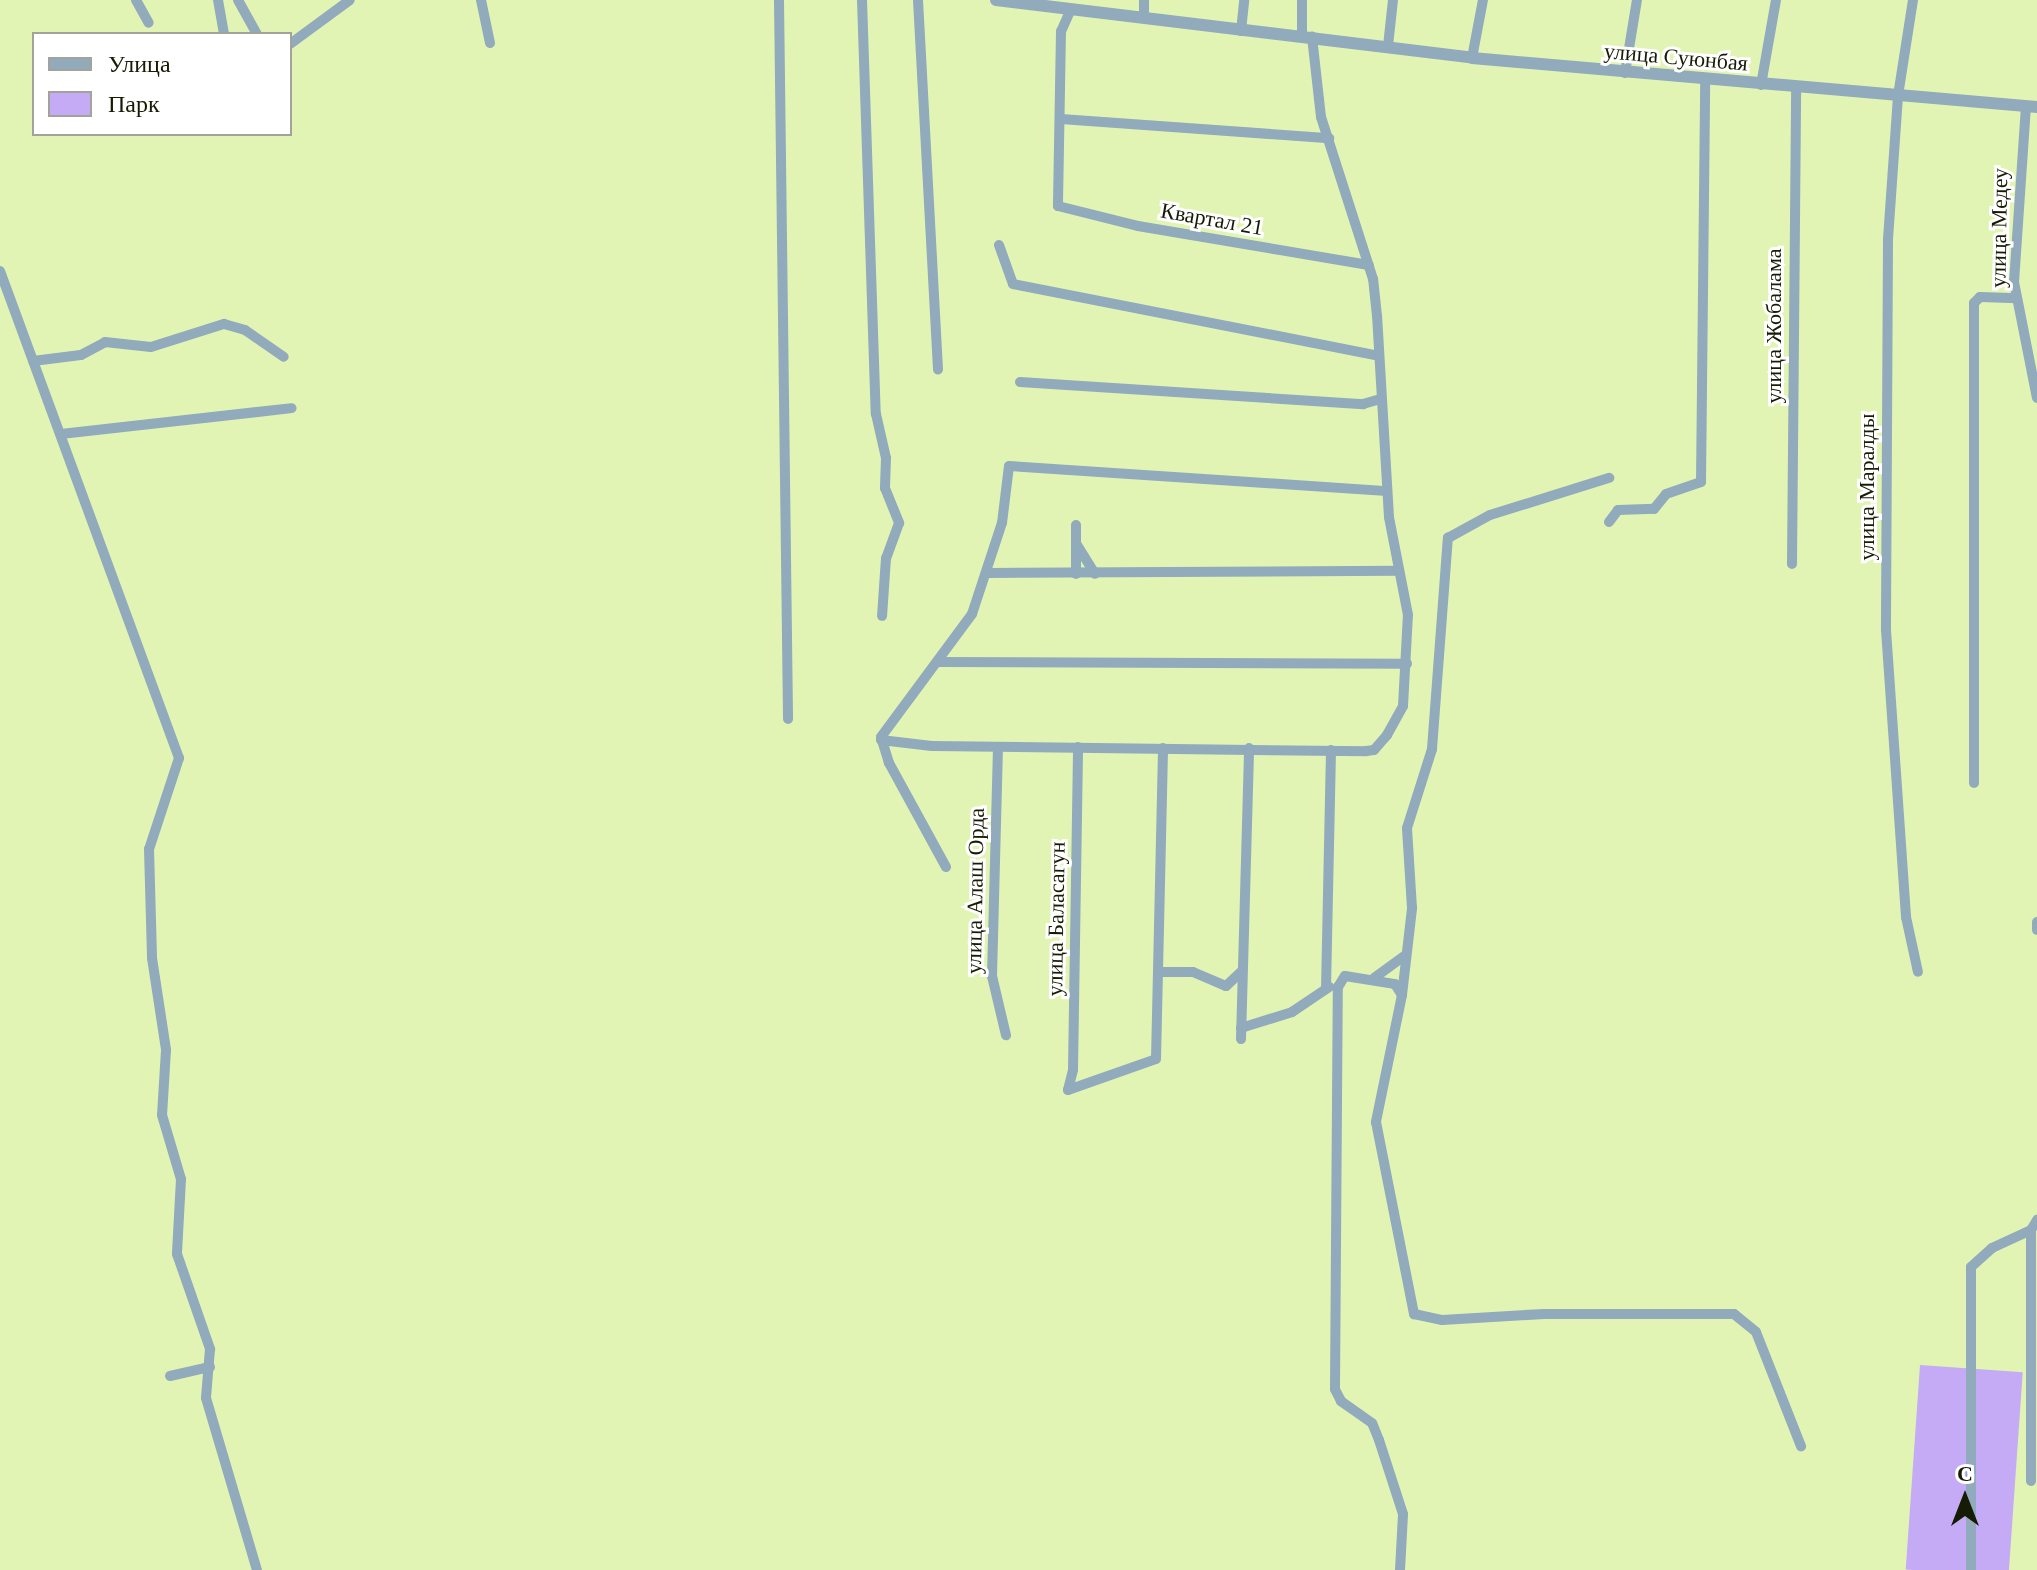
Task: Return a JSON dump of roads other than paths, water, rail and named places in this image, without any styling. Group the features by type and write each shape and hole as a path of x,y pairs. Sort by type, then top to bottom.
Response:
{"street":[{"path":"136,0 149,23"},
{"path":"218,0 224,32"},
{"path":"238,0 256,32"},
{"path":"292,43 350,0"},
{"path":"481,0 490,43"},
{"path":"779,0 788,719"},
{"path":"862,0 876,414 886,458 885,488 899,523 886,558 882,616"},
{"path":"918,0 938,369"},
{"name":"улица Суюнбая","path":"996,0 1063,5 1241,31 1472,58 1705,81 2031,107"},
{"path":"1144,0 1144,18"},
{"path":"1241,31 1244,0"},
{"path":"881,740 998,747 1331,750 1379,746 1403,706 1408,615 1398,571 1387,491 1379,356 1369,265 1321,117 1302,0"},
{"path":"1388,46 1393,0"},
{"path":"1472,58 1483,0"},
{"path":"1625,73 1637,0"},
{"path":"1761,85 1776,0"},
{"name":"улица Маралды","path":"1913,0 1898,96 1888,240 1886,673 1896,743 1906,917 1918,972"},
{"path":"1063,5 1061,119 1281,139 1329,138"},
{"path":"1609,522 1618,510 1654,509 1666,494 1701,482 1705,81"},
{"name":"улица Жобалама","path":"1792,564 1796,88"},
{"name":"улица Медеу","path":"2031,107 2014,237 2017,298 2037,398"},
{"name":"Квартал 21","path":"1061,119 1058,206 1073,213 1369,265"},
{"path":"999,245 1013,284 1379,356"},
{"path":"0,271 179,758 149,849 152,958 166,1050 162,1115 183,1197 177,1254 199,1306 210,1367 206,1398 257,1570"},
{"path":"1974,783 1974,303 1980,297 2017,298"},
{"path":"33,361 81,355 105,342 151,347 224,324 245,330 284,357"},
{"path":"1020,382 1363,404 1381,399"},
{"path":"61,434 292,408"},
{"path":"881,740 897,709 972,614 989,573 1012,464 1387,491"},
{"path":"1609,478 1490,515 1448,538 1432,749 1407,828 1412,908 1402,995 1376,1122 1414,1314 1442,1320 1544,1314 1734,1314 1756,1332 1801,1446"},
{"path":"1076,525 1076,574"},
{"path":"1076,544 1095,574"},
{"path":"989,573 1398,571"},
{"path":"937,662 1407,664"},
{"path":"881,740 913,812 946,867"},
{"name":"улица Алаш Орда","path":"998,747 992,976 1006,1035"},
{"name":"улица Баласагун","path":"1078,747 1073,1070 1068,1090 1156,1059 1158,972"},
{"path":"1163,748 1158,972 1193,972 1226,986 1243,969"},
{"path":"1249,748 1241,1033 1276,1020 1340,979 1374,978 1395,984 1402,995"},
{"path":"1326,989 1331,750"},
{"path":"2037,922 2037,930"},
{"path":"1374,978 1405,953"},
{"path":"1340,979 1335,1389 1341,1401 1372,1423 1382,1450 1403,1514 1400,1570"},
{"path":"2031,1481 2031,1230 2037,1220"},
{"path":"1971,1570 1971,1267 1992,1248 2031,1230"},
{"path":"170,1376 210,1367"}]}
